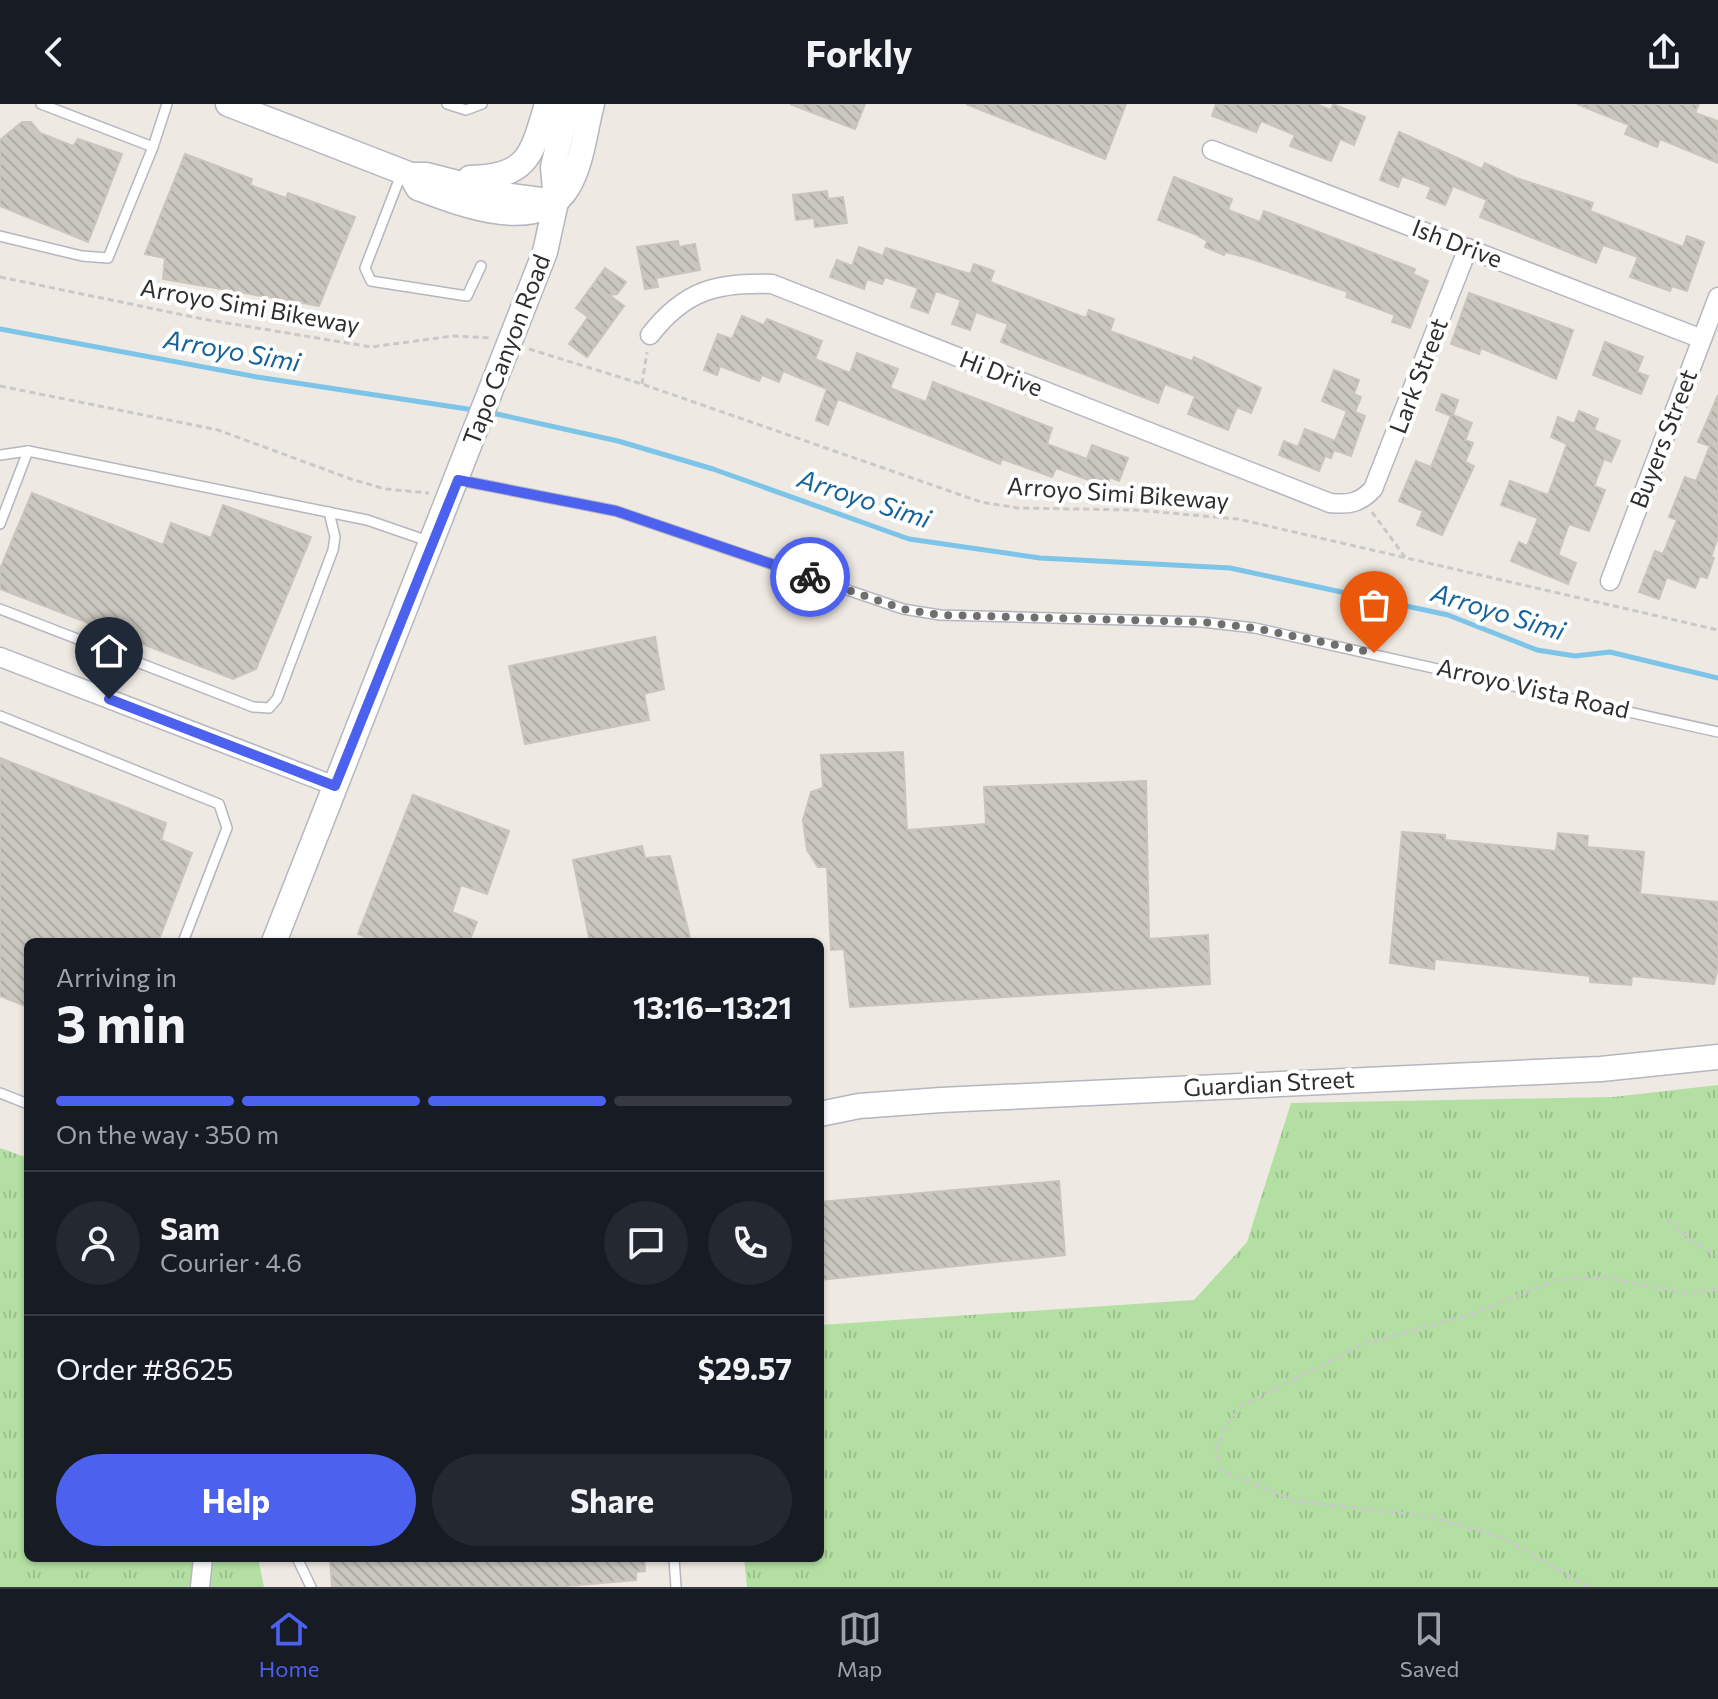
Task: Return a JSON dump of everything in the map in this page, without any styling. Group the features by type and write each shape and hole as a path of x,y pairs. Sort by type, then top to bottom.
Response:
{"street":[{"path":"228,104 406,174 447,179 496,178 515,171 531,151 547,104"},
{"name":"Tapo Canyon Road","path":"276,938 457,480 499,349 545,252 556,202 553,167 568,104"},
{"name":"Tapo Canyon Road","path":"556,202 575,170 592,104"},
{"name":"Ish Drive","path":"1212,150 1702,339"},
{"path":"406,174 418,188 513,214 538,210 556,202"},
{"path":"447,179 504,195 556,202"},
{"name":"Lark Street","path":"1363,500 1373,489 1386,462 1468,248"},
{"name":"Hi Drive","path":"650,335 664,316 706,289 735,282 772,284 1330,503 1347,505 1363,500"},
{"name":"Buyers Street","path":"1610,581 1718,297"},
{"path":"0,657 335,786"},
{"name":"Guardian Street","path":"824,1113 859,1106 941,1100 1601,1069 1718,1057"},
{"path":"200,1587 203,1562"}],"lane":[{"path":"41,104 153,147"},
{"path":"0,236 82,256 108,258 167,104"},
{"path":"447,104 473,110 482,104"},
{"path":"406,174 365,268 371,281 467,296 481,266"},
{"path":"0,455 28,451 329,512 433,543"},
{"path":"0,524 28,451"},
{"name":"Arroyo Vista Road","path":"457,480 616,511 903,609 940,615 1202,622 1255,628 1718,732"},
{"path":"0,609 253,707 269,708 277,699 333,550 335,537 329,512"},
{"path":"0,716 219,804 227,828 185,938"},
{"path":"0,1093 24,1102"},
{"path":"299,1562 311,1587"},
{"path":"674,1562 676,1587"}],"path":[{"name":"Arroyo Simi Bikeway","path":"0,277 203,319 371,347 453,336 499,349"},
{"path":"642,384 650,335"},
{"name":"Arroyo Simi Bikeway","path":"528,349 642,384 981,502 1018,508 1135,510 1238,519 1718,630"},
{"path":"0,386 218,430 351,479 457,480"},
{"path":"1363,500 1405,557"},
{"path":"1667,1219 1694,1243 1718,1256"},
{"path":"1589,1587 1503,1538 1428,1516 1296,1501 1222,1471 1216,1450 1224,1429 1241,1406 1363,1344 1476,1313 1555,1280 1603,1277 1686,1293 1718,1289"}],"green space":[{"path":"1718,1085 1718,1587 747,1587 744,1562 824,1562 824,1325 1194,1300 1247,1242 1291,1103 1613,1097"},
{"path":"0,1148 24,1157 24,1562 259,1562 264,1587 0,1587"}],"building":[{"path":"790,104 865,104 855,129"},
{"path":"966,104 1126,104 1105,159"},
{"path":"1216,104 1316,104 1331,110 1333,104 1365,117 1354,145 1340,139 1331,161 1290,146 1295,135 1261,121 1256,132 1212,116"},
{"path":"1577,104 1699,104 1695,113 1718,121 1718,163 1660,139 1657,147 1625,134 1629,125"},
{"path":"22,122 31,122 40,133 73,146 78,139 122,154 88,242 0,206 0,140"},
{"path":"1399,132 1482,169 1485,163 1516,178 1593,203 1590,211 1683,247 1687,236 1704,242 1687,291 1672,286 1670,291 1630,277 1638,257 1603,245 1596,263 1480,217 1487,200 1453,186 1445,205 1427,198 1431,187 1402,176 1398,187 1380,180"},
{"path":"185,154 252,179 250,185 286,198 288,193 355,217 319,306 163,279 165,258 145,254"},
{"path":"1174,177 1232,199 1228,210 1260,222 1264,211 1415,269 1413,274 1428,281 1410,328 1392,322 1395,315 1346,297 1348,292 1249,258 1225,252 1224,255 1205,247 1207,241 1195,234 1158,220"},
{"path":"827,191 828,199 843,197 847,223 815,227 814,218 796,220 793,195"},
{"path":"678,241 679,247 695,244 700,270 656,278 658,287 645,289 637,247"},
{"path":"859,247 883,256 886,248 970,274 974,264 994,271 990,282 1086,318 1089,310 1114,319 1110,331 1192,361 1194,357 1261,388 1251,413 1237,407 1228,430 1188,414 1195,396 1165,384 1158,403 1001,342 1008,324 976,312 970,330 952,324 961,300 936,291 928,313 911,307 918,288 885,277 882,284 867,279 864,289 830,277 837,260 852,266"},
{"path":"605,268 626,282 617,294 609,295 624,306 587,357 569,344 588,317 576,308"},
{"path":"1469,293 1573,330 1556,379 1481,348 1479,354 1451,344"},
{"path":"742,316 764,325 767,319 822,341 815,359 850,373 857,353 898,369 890,388 926,402 933,382 1052,428 1047,444 1087,459 1092,445 1128,458 1119,481 1110,477 1107,487 1056,468 1052,477 1002,459 1000,464 838,399 828,425 816,420 827,389 783,371 779,382 762,375 759,381 720,366 717,375 704,370 718,334 732,339"},
{"path":"1605,342 1643,357 1637,372 1648,376 1641,394 1593,375"},
{"path":"1334,370 1359,380 1354,394 1361,397 1355,412 1365,416 1351,456 1334,450 1331,458 1325,456 1319,471 1279,455 1284,441 1298,447 1305,429 1335,441 1347,411 1322,401"},
{"path":"1442,394 1458,400 1453,415 1472,423 1465,440 1473,443 1465,462 1474,466 1442,535 1417,525 1423,511 1399,501 1416,461 1431,467 1451,416 1436,410"},
{"path":"1718,395 1718,537 1711,557 1714,558 1707,578 1700,576 1695,588 1667,577 1659,599 1639,592 1655,551 1663,554 1677,520 1669,517 1685,477 1696,481 1710,446 1698,442"},
{"path":"1579,411 1598,419 1594,430 1620,441 1611,462 1604,459 1594,486 1605,490 1589,531 1569,524 1558,555 1576,563 1568,584 1511,561 1519,542 1527,546 1538,518 1501,505 1510,481 1548,495 1567,444 1551,437 1558,417 1574,424"},
{"path":"32,493 163,545 171,523 211,538 223,505 311,537 256,669 233,679 0,589 0,569"},
{"path":"655,637 664,689 644,694 649,720 525,744 509,666"},
{"path":"903,752 907,830 986,824 984,787 1146,781 1149,939 1208,935 1210,984 850,1007 844,949 831,950 827,867 818,867 807,850 803,820 811,792 823,788 821,755"},
{"path":"0,758 166,823 161,840 192,853 160,938 24,938 24,1005 0,996"},
{"path":"413,795 509,831 487,894 461,885 452,912 477,922 471,938 368,938 358,934"},
{"path":"1402,832 1445,835 1445,840 1556,851 1558,833 1588,836 1587,847 1644,852 1640,894 1718,902 1718,967 1714,984 1632,976 1631,985 1590,982 1590,976 1435,959 1434,969 1390,963"},
{"path":"642,846 645,858 670,856 690,938 589,938 573,860"},
{"path":"1059,1181 1065,1255 824,1280 824,1202"},
{"path":"330,1562 644,1562 645,1571 636,1572 636,1580 557,1587 332,1587"}],"waterway":[{"name":"Arroyo Simi","path":"0,329 257,377 474,410"},
{"name":"Arroyo Simi","path":"488,412 618,441 713,469 909,539 1040,558 1230,568 1448,615 1537,650 1575,656 1610,652 1718,678"}],"way so far":[{"path":"810,577 903,609 940,615 1202,622 1255,628 1374,653"}],"route":[{"path":"109,699 335,786 458,480 500,491 616,511 745,552 810,577"}]}
